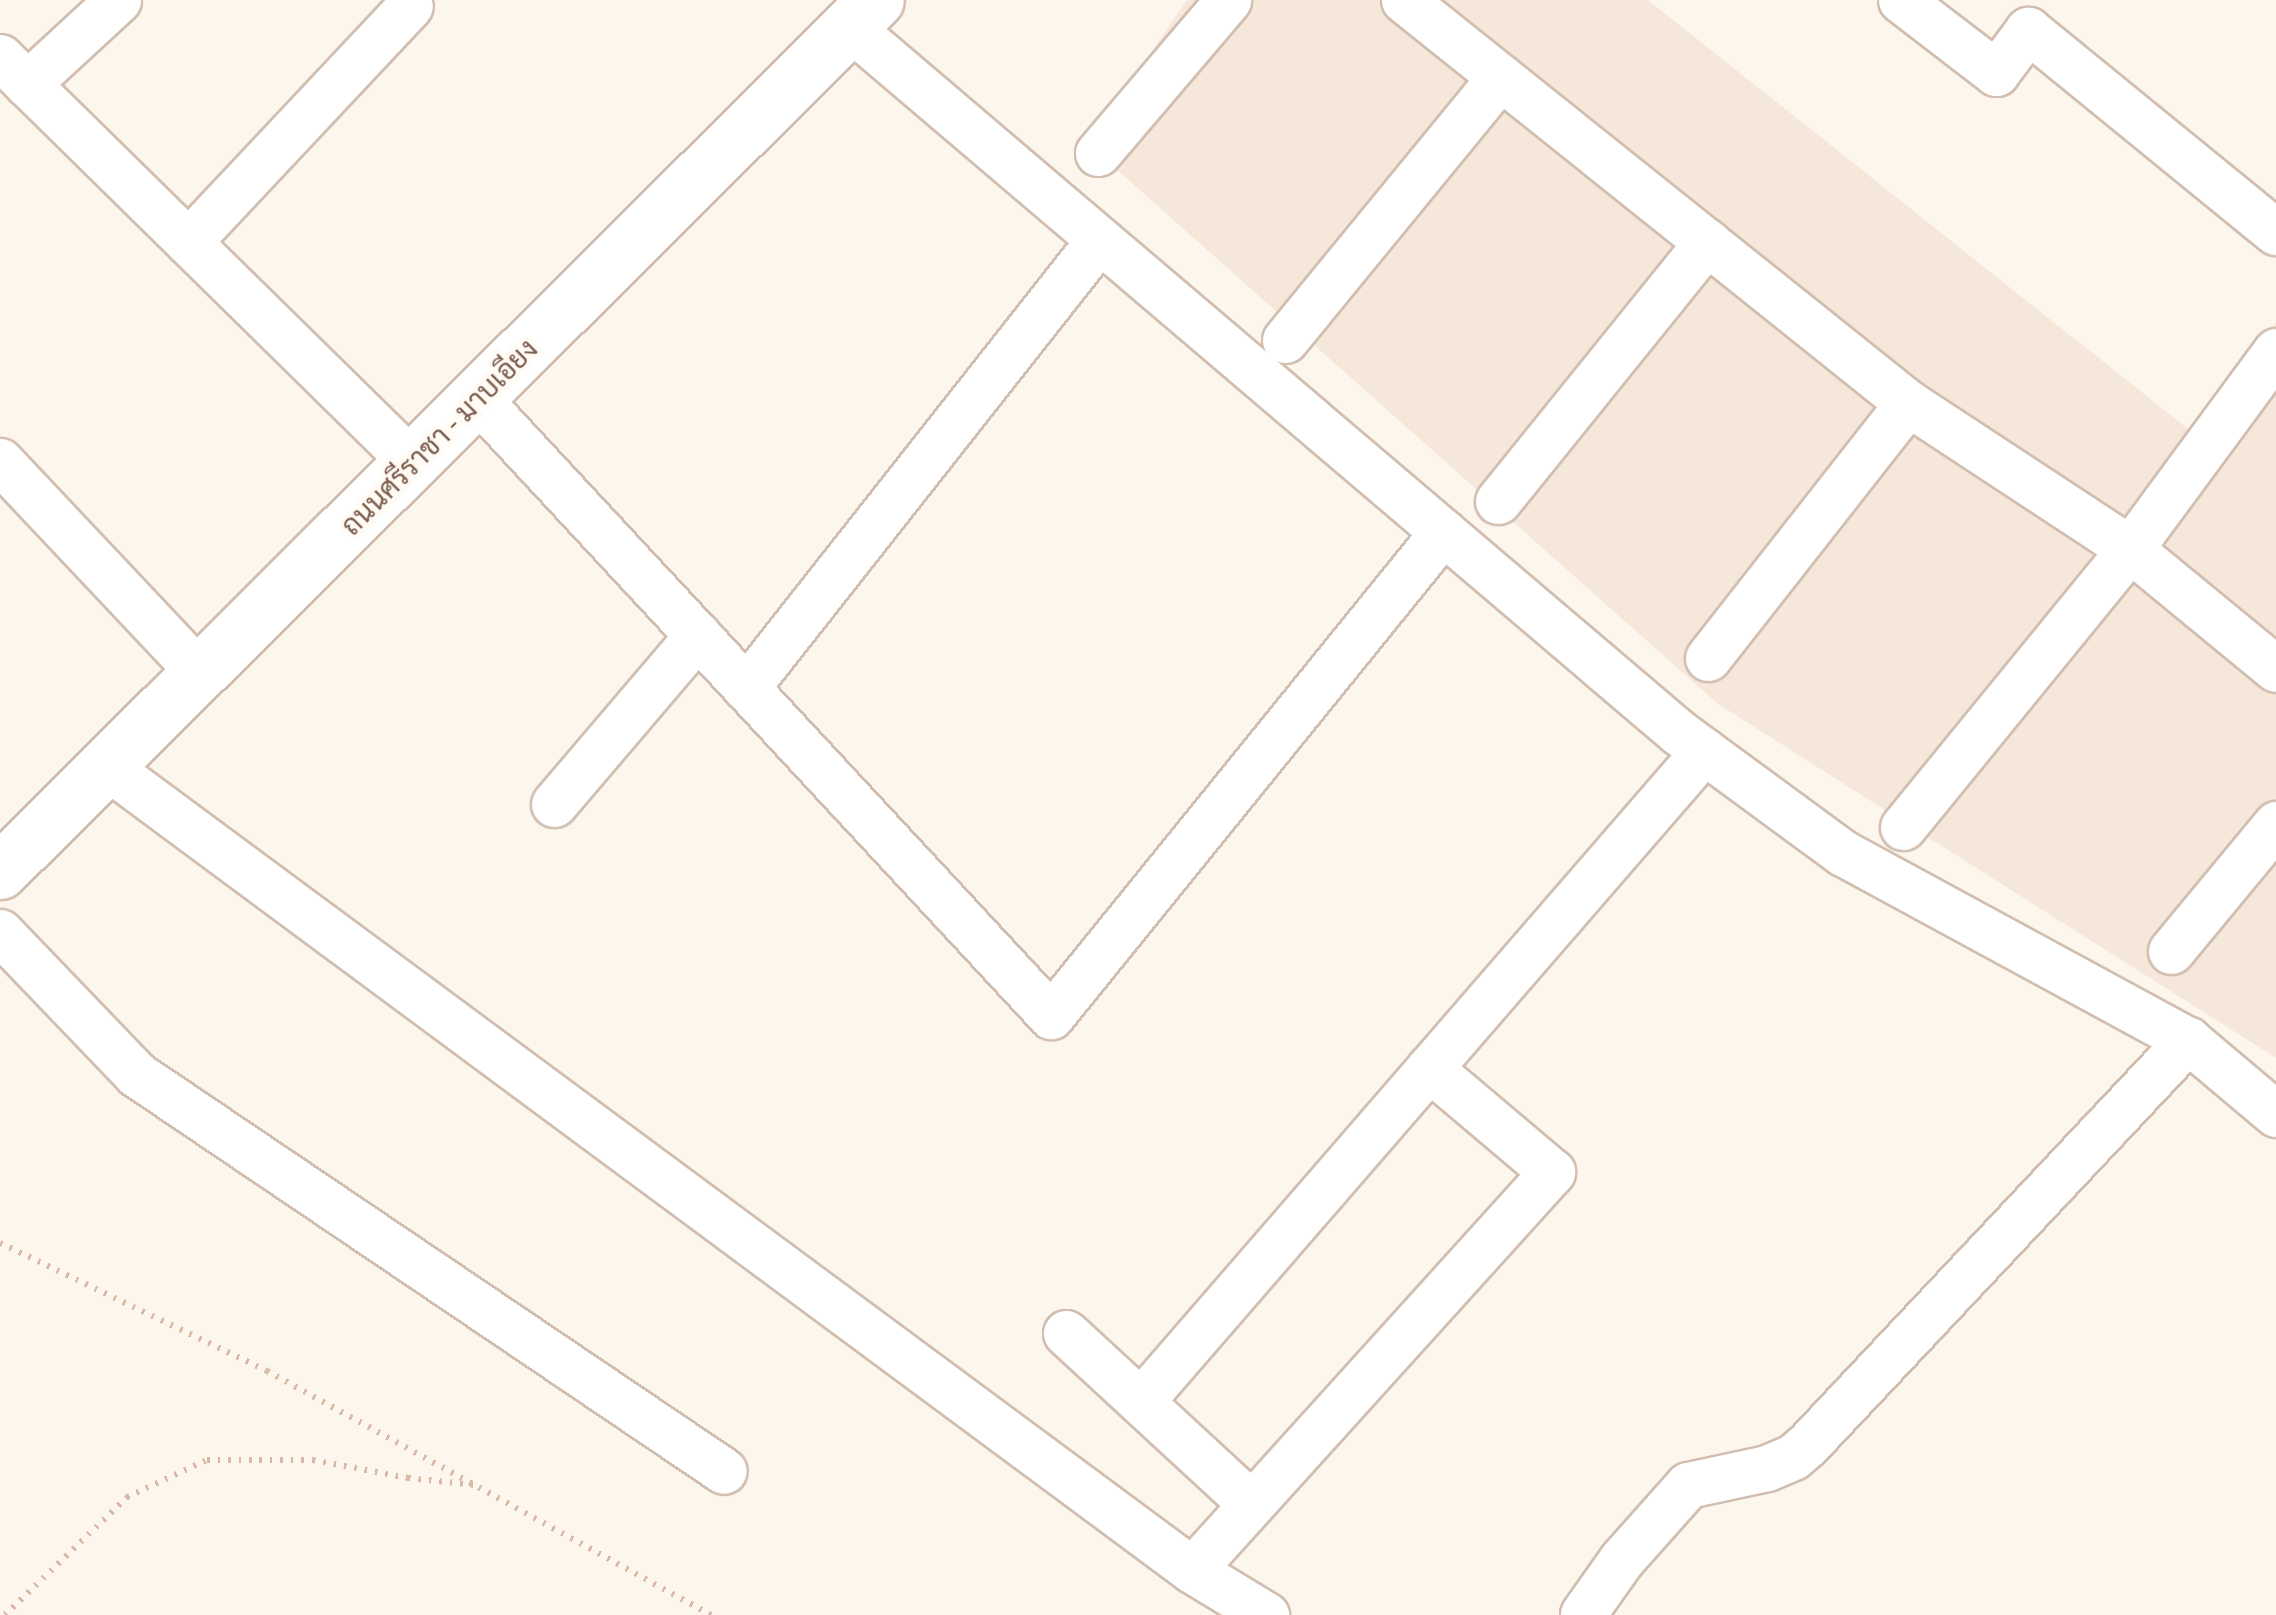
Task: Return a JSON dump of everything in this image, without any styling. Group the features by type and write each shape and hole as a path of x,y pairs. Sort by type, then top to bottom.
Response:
{"main road":[{"name":"ถนนศรีราชา - มาบเอียง","path":"8,847 106,766 864,15"}],"street":[{"path":"118,0 14,70 412,463"},
{"path":"1098,153 1228,0"},
{"path":"1404,0 1908,403 2130,550 2276,669"},
{"path":"1901,0 1996,72 2028,30 2276,232"},
{"path":"188,242 410,6"},
{"path":"864,15 1100,240 1704,751 1843,853 2188,1040 2276,1114"},
{"path":"1285,340 1500,76"},
{"path":"746,688 1100,240"},
{"path":"1498,501 1707,242"},
{"path":"1903,827 2130,550 2276,351"},
{"path":"478,398 1051,1016 1443,532"},
{"path":"1708,658 1908,403"},
{"path":"0,461 200,673"},
{"path":"554,804 698,635"},
{"path":"1141,1401 1704,751"},
{"path":"106,766 1192,1570 1266,1615"},
{"path":"2171,951 2276,824"},
{"path":"0,932 136,1074 724,1471"},
{"path":"1583,1614 1632,1548 1688,1485 1767,1468 1793,1457 1808,1444 2188,1040"},
{"path":"1192,1570 1552,1172 1429,1068"},
{"path":"1066,1334 1251,1504"}],"path":[{"path":"0,1243 266,1371 482,1486 711,1615"},
{"path":"6,1615 127,1497 207,1460 313,1460 408,1478 482,1486"}],"shaded area":[{"path":"1187,0 1648,0 2193,433 2276,322 2276,1058 1718,704 1088,144"}]}
